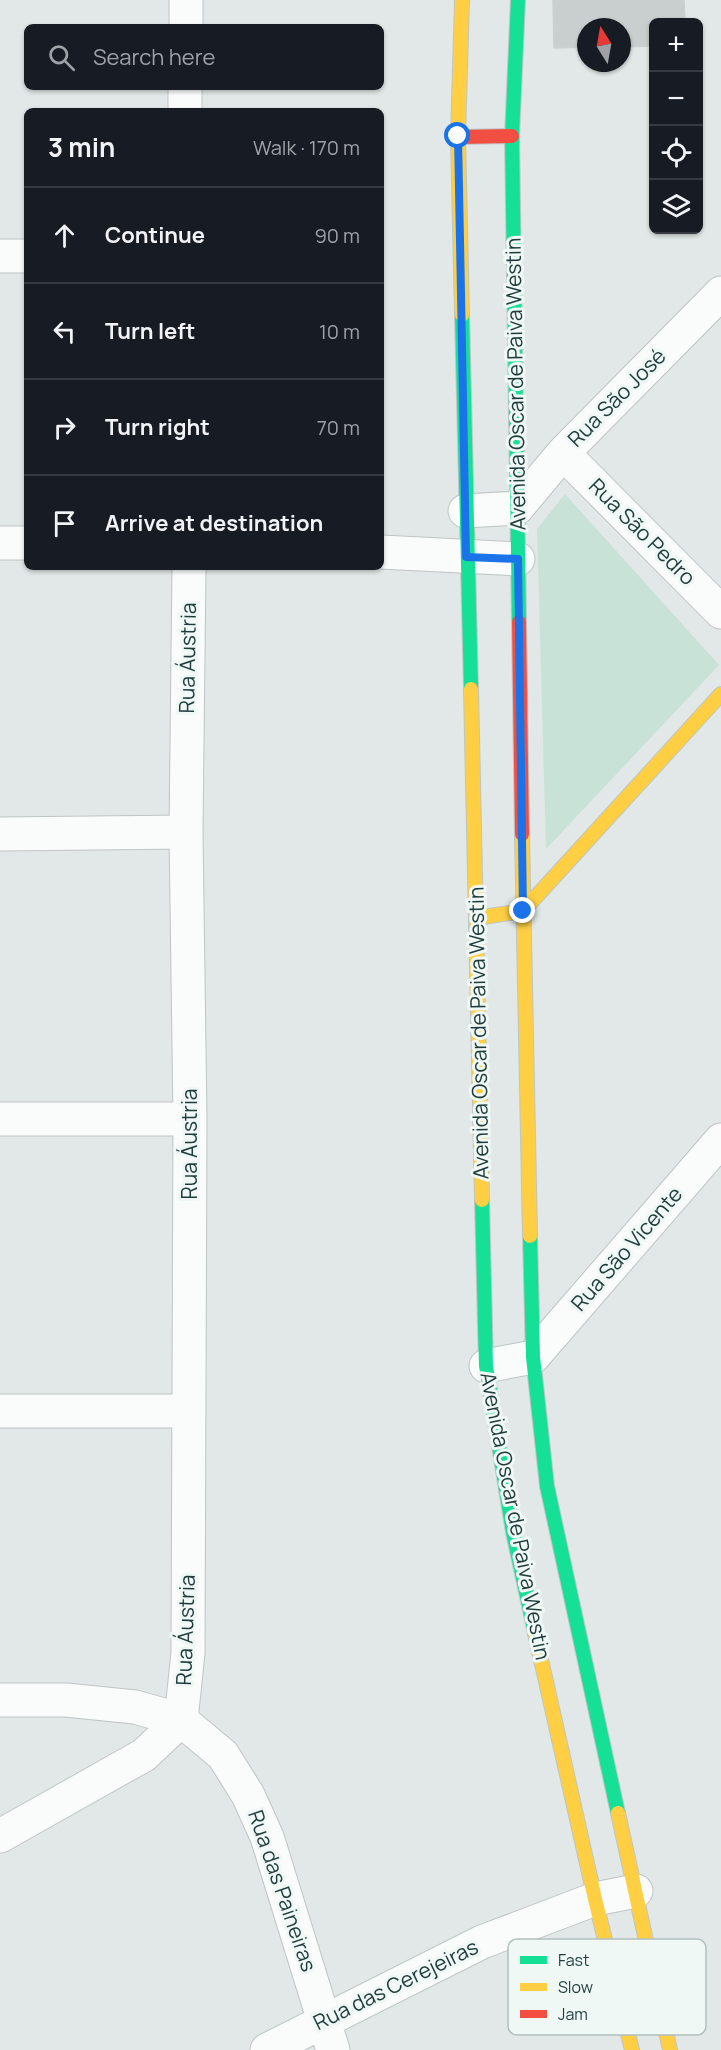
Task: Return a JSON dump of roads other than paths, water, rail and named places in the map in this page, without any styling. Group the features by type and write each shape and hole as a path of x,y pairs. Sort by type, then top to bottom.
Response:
{"street":[{"path":"186,0 186,24"},
{"name":"Avenida Oscar de Paiva Westin","path":"462,0 458,136 486,1366 513,1532 605,1939"},
{"name":"Avenida Oscar de Paiva Westin","path":"518,0 512,136 523,911 533,1357 547,1486 646,1939"},
{"path":"185,90 185,108"},
{"path":"458,136 512,136"},
{"path":"0,256 24,256"},
{"name":"Rua São José","path":"518,508 563,453 721,293"},
{"name":"Rua São Pedro","path":"563,453 721,612"},
{"path":"465,511 518,508"},
{"path":"0,543 24,543"},
{"path":"384,552 518,559"},
{"name":"Rua Áustria","path":"181,1720 188,1653 190,1119 186,832 189,570"},
{"path":"476,918 523,911 721,694"},
{"path":"0,834 186,832"},
{"path":"0,1119 190,1119"},
{"name":"Rua São Vicente","path":"533,1357 721,1140"},
{"path":"486,1366 533,1357"},
{"path":"0,1411 189,1411"},
{"path":"0,1700 66,1700 135,1707 181,1720"},
{"path":"0,1836 144,1755 181,1720"},
{"name":"Rua das Paineiras","path":"181,1720 223,1755 248,1795 267,1837 329,2035"},
{"name":"Rua das Cerejeiras","path":"267,2050 329,2035 482,1942 595,1899 636,1891"},
{"name":"Avenida Oscar de Paiva Westin","path":"628,2035 632,2050"},
{"name":"Avenida Oscar de Paiva Westin","path":"667,2035 670,2050"}]}
